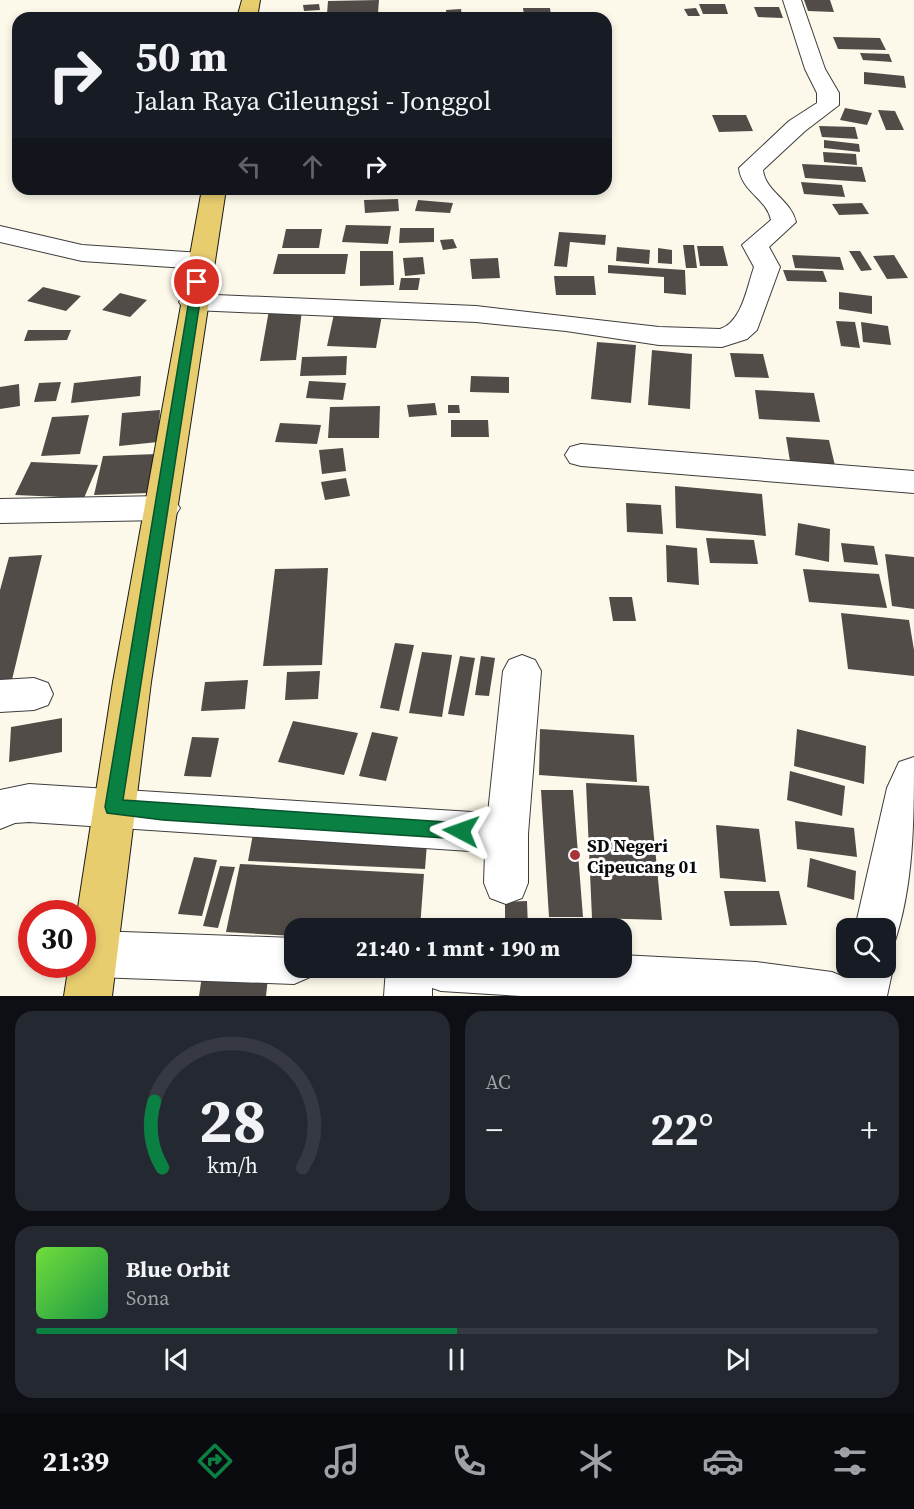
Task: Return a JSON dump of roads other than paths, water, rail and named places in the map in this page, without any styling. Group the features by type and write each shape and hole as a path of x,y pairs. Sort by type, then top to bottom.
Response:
{"main road":[{"path":"96,938 114,807 213,195"}],"street":[{"path":"194,302 476,314 566,323 659,336 722,338 737,333 747,324 767,267 755,245 784,222 781,212 752,177 751,168 797,126 828,105 828,93 815,69 792,0"},
{"path":"0,234 82,253 201,261"},
{"path":"581,455 914,482"},
{"path":"0,511 163,508"},
{"path":"506,884 507,834 522,670"},
{"path":"880,918 908,788 914,776"},
{"path":"0,810 11,805 29,803 114,807 507,834"},
{"path":"96,975 284,962"},
{"path":"408,996 409,978"},
{"path":"578,978 831,996"},
{"path":"863,996 868,978"}],"place":[{"name":"SD Negeri Cipeucang 01","path":"575,855"}]}
